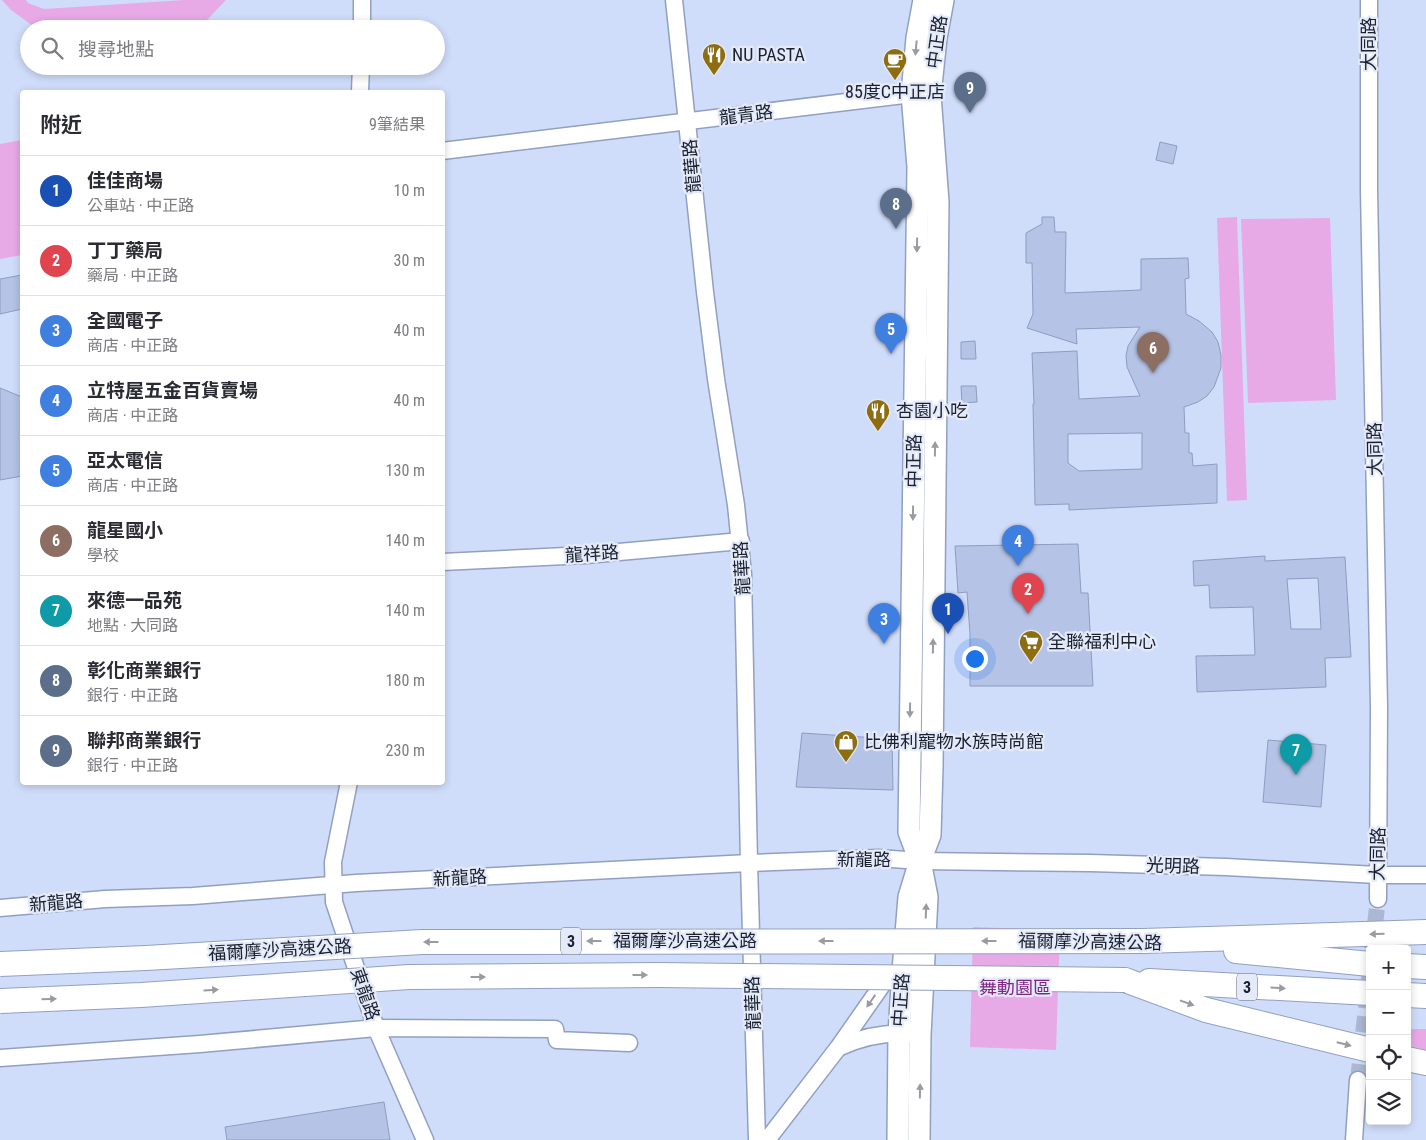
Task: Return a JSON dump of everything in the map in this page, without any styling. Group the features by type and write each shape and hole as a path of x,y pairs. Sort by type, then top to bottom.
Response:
{"highway":[{"path":"1143,941 1426,932"},
{"name":"福爾摩沙高速公路","path":"0,964 146,958 422,942 1143,941 1366,964"},
{"path":"1411,966 1426,967"},
{"name":"福爾摩沙高速公路","path":"0,1001 141,995 409,977 668,975 1125,980 1366,993"},
{"path":"1125,980 1206,1010 1366,1049"},
{"path":"1411,995 1426,996"},
{"path":"1411,1060 1426,1063"}],"main road":[{"name":"中正路","path":"920,861 930,835 938,202 921,95 917,38 924,0"},
{"name":"中正路","path":"898,1140 899,1033 913,971 926,897 920,861 909,832 918,166 921,95 936,38 943,0"},
{"path":"911,670 933,673"},
{"name":"中正路","path":"913,971 920,1036 919,1140"}],"street":[{"path":"362,0 362,20"},
{"name":"龍華路","path":"674,0 705,292 716,379 741,541 744,584 749,863 757,1140"},
{"name":"大同路","path":"1369,0 1369,190 1379,707 1378,899"},
{"path":"360,75 360,90"},
{"name":"龍青路","path":"445,151 921,95"},
{"name":"龍祥路","path":"445,562 586,555 741,541"},
{"name":"東龍路","path":"348,785 334,862 334,902 376,1028 425,1140"},
{"name":"新龍路","path":"0,908 105,899 193,896 335,885 749,863 878,858 920,861"},
{"name":"光明路","path":"920,861 1100,863 1377,875 1426,875"},
{"path":"767,1140 838,1048 887,978 913,971"},
{"path":"0,1058 200,1044 376,1028 555,1030 557,1040 630,1044"},
{"path":"838,1048 858,1039 899,1033 920,1036"},
{"path":"1354,1140 1358,1080"}],"green space":[{"path":"2,0 26,0 28,3 44,9 184,0 226,0 207,20 25,20 11,10"},
{"path":"20,140 20,255 0,259 0,144"},
{"path":"1237,217 1247,500 1227,501 1217,218"},
{"path":"1330,218 1336,400 1248,403 1241,219"},
{"name":"舞動園區","path":"973,927 1060,930 1056,1050 970,1047"},
{"path":"1411,1029 1426,1029 1426,1050 1411,1046"}],"building":[{"path":"1160,142 1177,146 1173,164 1156,160"},
{"path":"1042,217 1054,217 1055,232 1066,232 1065,293 1141,290 1141,259 1188,258 1189,278 1185,279 1186,314 1199,321 1212,332 1218,342 1221,368 1214,387 1207,396 1198,402 1184,407 1185,433 1189,433 1189,453 1192,453 1193,466 1217,464 1217,503 1069,510 1069,504 1035,505 1032,353 1077,351 1079,399 1140,396 1127,367 1126,356 1128,346 1140,327 1076,329 1077,344 1027,328 1033,314 1032,263 1026,263 1026,233 1042,224","holes":["1142,433 1142,469 1079,471 1068,463 1068,434"]},
{"path":"20,275 20,309 0,314 0,279"},
{"path":"975,341 976,359 961,359 961,342"},
{"path":"961,386 976,386 977,402 962,403"},
{"path":"0,388 20,396 20,476 0,480"},
{"path":"1078,544 1081,593 1088,593 1093,686 970,686 970,634 967,592 958,593 955,546"},
{"path":"1265,556 1265,561 1345,557 1351,657 1325,658 1326,687 1197,692 1196,656 1255,655 1253,607 1210,608 1209,585 1194,586 1193,561","holes":["1318,578 1321,629 1291,629 1287,579"]},
{"name":"比佛利寵物水族時尚館","path":"802,733 892,739 893,790 796,787"},
{"path":"1268,740 1326,745 1321,807 1263,802"},
{"path":"384,1102 390,1140 227,1140 225,1127"}],"tunnel":[{"path":"1372,945 1378,899"},
{"path":"1358,1080 1368,990"}],"place":[{"name":"NU PASTA","path":"714,76"},
{"name":"85度C中正店","path":"895,81"},
{"name":"聯邦商業銀行","path":"970,113"},
{"name":"彰化商業銀行","path":"896,229"},
{"name":"亞太電信","path":"891,354"},
{"name":"龍星國小","path":"1153,373"},
{"name":"杏園小吃","path":"878,432"},
{"name":"立特屋五金百貨賣場","path":"1018,566"},
{"name":"丁丁藥局","path":"1028,614"},
{"name":"佳佳商場","path":"948,634"},
{"name":"全國電子","path":"884,644"},
{"name":"全聯福利中心","path":"1031,663"},
{"name":"比佛利寵物水族時尚館","path":"846,763"},
{"name":"來德一品苑","path":"1296,775"}]}
